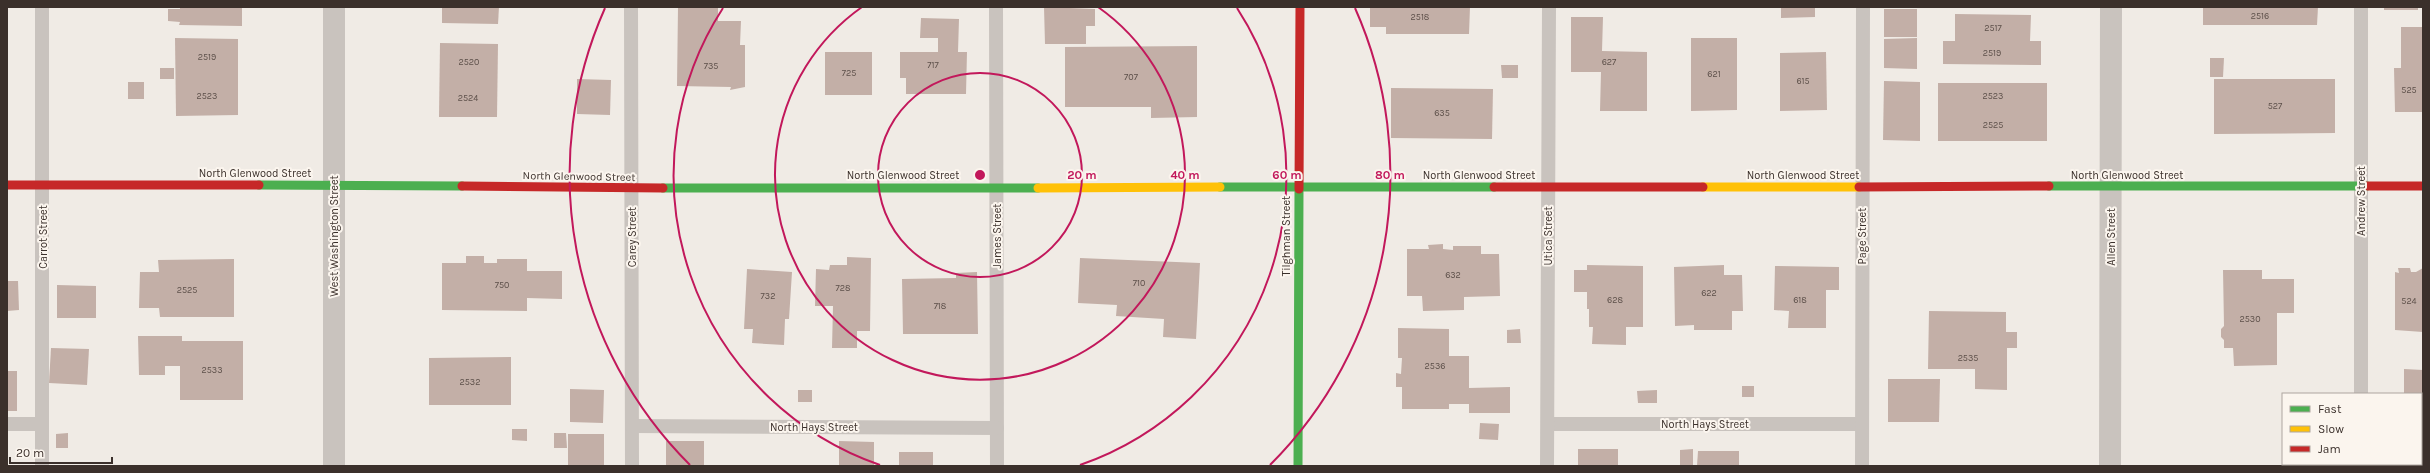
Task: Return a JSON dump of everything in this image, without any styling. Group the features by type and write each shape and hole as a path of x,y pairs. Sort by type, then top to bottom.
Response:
{"street":[{"name":"West Washington Street","path":"334,7 334,466"},
{"name":"Tilghman Street","path":"1298,466 1300,7"},
{"name":"Allen Street","path":"2110,466 2111,7"},
{"name":"North Glenwood Street","path":"7,185 334,185 631,188 998,186 2423,186"}],"lane":[{"name":"Carrot Street","path":"42,7 42,466"},
{"name":"Carey Street","path":"631,7 632,466"},
{"name":"James Street","path":"996,7 998,186 996,466"},
{"name":"Utica Street","path":"1547,466 1549,7"},
{"name":"Page Street","path":"1862,466 1863,7"},
{"name":"Andrew Street","path":"2361,7 2361,393"},
{"path":"7,424 42,424"},
{"name":"North Hays Street","path":"1548,424 1862,424"},
{"name":"North Hays Street","path":"632,426 997,428"}],"building":[{"path":"180,7 242,7 242,26 179,25 180,22 168,21 168,9 180,9"},
{"path":"442,7 499,7 498,24 442,23"},
{"path":"678,7 718,7 718,21 741,21 740,45 745,45 745,87 730,90 731,87 677,86"},
{"path":"1044,7 1095,9 1095,26 1086,26 1086,44 1045,44"},
{"path":"1370,7 1470,7 1469,34 1386,34 1386,27 1370,27"},
{"path":"1781,7 1815,7 1815,17 1781,18"},
{"path":"2203,7 2318,7 2317,25 2203,25"},
{"path":"2384,7 2418,7 2418,10 2384,10"},
{"path":"1884,9 1917,9 1917,37 1884,37"},
{"path":"1955,14 2031,15 2030,41 2041,41 2041,65 1943,64 1943,41 1955,41"},
{"path":"1571,17 1603,17 1602,51 1647,52 1647,111 1600,111 1601,72 1571,72"},
{"path":"921,18 959,19 958,52 967,52 966,94 906,94 906,78 900,78 900,52 938,52 938,38 920,38"},
{"path":"2401,27 2423,27 2423,112 2395,112 2394,68 2401,68"},
{"path":"175,38 238,39 238,115 176,116"},
{"path":"1691,38 1737,38 1737,110 1691,111"},
{"path":"1917,38 1917,69 1884,68 1884,39"},
{"path":"440,43 498,44 497,117 439,117"},
{"path":"1197,46 1197,117 1151,118 1151,107 1065,107 1065,47"},
{"path":"825,52 872,52 872,95 825,95"},
{"path":"1826,52 1827,110 1780,111 1780,53"},
{"path":"2210,58 2224,58 2223,77 2210,77"},
{"path":"1501,65 1518,65 1518,78 1502,78"},
{"path":"160,68 174,68 174,79 160,79"},
{"path":"577,79 611,80 610,115 577,114"},
{"path":"2214,79 2335,79 2335,133 2214,134"},
{"path":"1884,81 1920,82 1920,141 1883,140"},
{"path":"128,82 144,82 144,99 128,99"},
{"path":"1938,83 2047,83 2047,141 1938,141"},
{"path":"1391,88 1493,89 1492,139 1391,138"},
{"path":"1443,244 1443,249 1453,250 1453,246 1481,246 1481,254 1499,254 1500,296 1464,297 1464,310 1423,311 1422,296 1407,296 1407,249 1429,249 1428,245"},
{"path":"466,256 484,256 484,263 497,263 497,259 527,259 527,271 562,271 562,299 527,298 527,311 442,310 442,263 466,263"},
{"path":"847,257 871,258 870,331 857,331 857,348 832,348 833,306 815,306 816,269 829,270 830,265 847,265"},
{"path":"1080,258 1200,263 1196,339 1163,337 1164,319 1116,316 1117,305 1078,303"},
{"path":"234,259 234,317 160,317 159,308 139,308 140,272 159,272 158,260"},
{"path":"1587,265 1643,266 1643,327 1626,327 1626,345 1592,344 1593,327 1589,327 1587,292 1574,292 1574,270 1587,270"},
{"path":"1724,265 1724,275 1742,275 1743,311 1732,311 1732,330 1694,330 1694,325 1675,326 1674,267"},
{"path":"1775,266 1839,267 1839,290 1826,290 1826,328 1788,328 1789,311 1774,310"},
{"path":"2398,268 2410,268 2411,272 2416,272 2423,268 2423,332 2395,330 2395,272 2399,273"},
{"path":"747,269 792,272 789,319 785,319 784,345 752,343 753,329 744,329"},
{"path":"2223,270 2262,270 2262,279 2294,279 2294,313 2277,313 2277,365 2234,366 2233,348 2224,348 2224,340 2221,337 2221,329 2224,326"},
{"path":"977,272 978,334 903,334 902,279 956,278 956,273"},
{"path":"7,281 18,281 19,310 7,311"},
{"path":"57,285 96,286 96,318 57,318"},
{"path":"1929,311 2006,312 2006,332 2017,332 2017,348 2007,348 2007,390 1975,389 1975,369 1928,369"},
{"path":"1398,328 1449,329 1449,356 1469,356 1469,388 1510,387 1510,413 1469,413 1469,404 1449,404 1449,409 1402,409 1402,387 1396,387 1396,373 1401,374 1402,358 1398,358"},
{"path":"1520,329 1521,343 1507,343 1507,330"},
{"path":"138,336 182,336 182,341 243,341 243,400 180,400 180,366 165,366 165,375 139,375"},
{"path":"51,348 89,349 87,385 49,383"},
{"path":"511,357 511,405 429,405 429,358"},
{"path":"2404,369 2423,370 2423,405 2422,393 2404,393"},
{"path":"7,371 17,371 17,411 7,411"},
{"path":"1888,379 1940,379 1939,422 1888,422"},
{"path":"1742,386 1754,386 1754,397 1742,397"},
{"path":"570,389 604,390 603,423 570,422"},
{"path":"798,390 812,390 812,402 798,402"},
{"path":"1657,390 1657,403 1638,403 1637,391"},
{"path":"1480,423 1499,424 1498,440 1479,439"},
{"path":"512,429 527,429 527,441 512,440"},
{"path":"68,433 68,448 56,448 56,434"},
{"path":"554,433 566,433 567,448 554,448"},
{"path":"568,434 604,434 604,466 568,466"},
{"path":"666,441 704,441 704,466 666,466"},
{"path":"839,441 874,442 874,466 839,466"},
{"path":"1578,449 1618,449 1618,466 1578,466"},
{"path":"1693,449 1693,466 1680,466 1680,450"},
{"path":"1698,451 1739,451 1739,466 1697,466"},
{"path":"899,452 933,452 933,466 899,466"}],"traffic: fast":[{"path":"259,185 462,186"},
{"path":"2049,186 2367,186"},
{"path":"1220,187 1494,187"},
{"path":"663,188 1038,188"},
{"path":"1298,466 1299,189"}],"traffic: slow":[{"path":"1038,188 1220,187"},
{"path":"1703,187 1859,187"}],"traffic: jam":[{"path":"1299,189 1300,7"},
{"path":"7,185 259,185"},
{"path":"462,186 663,188"},
{"path":"1859,187 2049,186"},
{"path":"2367,186 2423,186"},
{"path":"1494,187 1703,187"}]}
